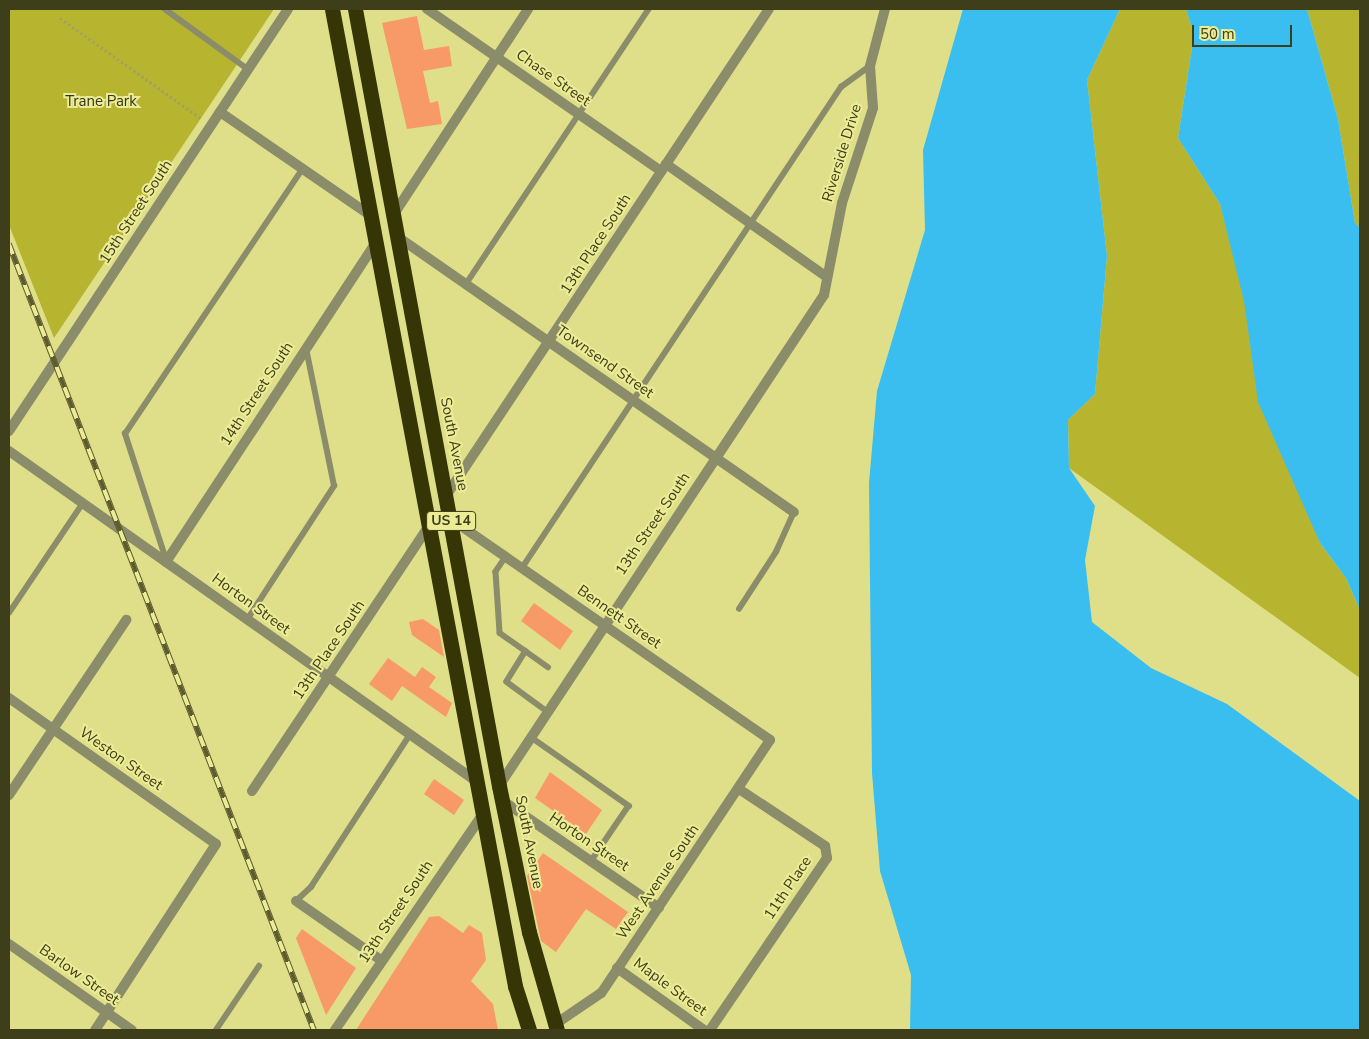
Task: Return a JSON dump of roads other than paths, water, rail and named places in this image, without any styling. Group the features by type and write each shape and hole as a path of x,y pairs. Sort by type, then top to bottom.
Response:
{"highway":[{"name":"US 14","path":"332,9 375,244 430,524 476,781 484,812 515,986 528,1030"},
{"name":"South Avenue","path":"355,9 501,794 529,932 555,1028"}],"street":[{"name":"15th Street South","path":"9,432 288,9"},
{"name":"Chase Street","path":"427,9 580,115 749,223 827,277"},
{"path":"394,214 528,9"},
{"name":"13th Place South","path":"446,496 550,342 663,167 769,9"},
{"name":"Riverside Drive","path":"827,277 842,203 873,108 870,66 885,9"},
{"path":"220,112 370,215"},
{"name":"Townsend Street","path":"398,237 794,512"},
{"name":"14th Street South","path":"166,562 375,244"},
{"name":"13th Street South","path":"501,794 531,737 824,295 827,277"},
{"name":"Horton Street","path":"9,451 409,736 476,781"},
{"name":"Bennett Street","path":"451,519 770,740"},
{"name":"13th Place South","path":"252,792 430,524"},
{"path":"9,795 126,620"},
{"name":"Weston Street","path":"9,698 216,844 107,1012"},
{"name":"West Avenue South","path":"555,1028 589,1005 617,968 739,789 770,740"},
{"name":"11th Place","path":"710,1030 827,858 825,846 739,789"},
{"name":"Horton Street","path":"501,794 591,862 659,908"},
{"name":"13th Street South","path":"335,1030 381,960 484,812"},
{"path":"296,901 381,960"},
{"name":"Barlow Street","path":"9,944 132,1030"},
{"name":"Maple Street","path":"617,968 704,1030"},
{"path":"95,1030 107,1012"}],"lane":[{"path":"165,9 248,69"},
{"path":"466,284 649,9"},
{"path":"522,568 749,223 842,87 870,66"},
{"path":"166,562 125,434 303,168"},
{"path":"246,620 334,486 306,347"},
{"path":"9,612 83,503"},
{"path":"739,609 776,552 794,512"},
{"path":"506,557 496,572 500,633 548,667"},
{"path":"526,651 507,682 548,712"},
{"path":"296,901 311,887 409,736"},
{"path":"531,737 629,806 591,862"},
{"path":"216,1030 259,966"}],"water":[{"path":"963,9 1120,9 1087,80 1107,256 1095,394 1068,420 1069,468 1095,506 1085,560 1092,622 1151,668 1227,704 1360,801 1360,1030 910,1030 911,975 880,871 872,773 869,483 877,391 925,230 923,150"},
{"path":"1186,9 1307,9 1338,119 1355,223 1360,228 1360,610 1346,578 1320,543 1258,402 1244,301 1220,204 1178,138 1194,35"}],"railway":[{"path":"9,244 314,1030"}],"park label":[{"name":"Trane Park","path":"101,102"}]}
